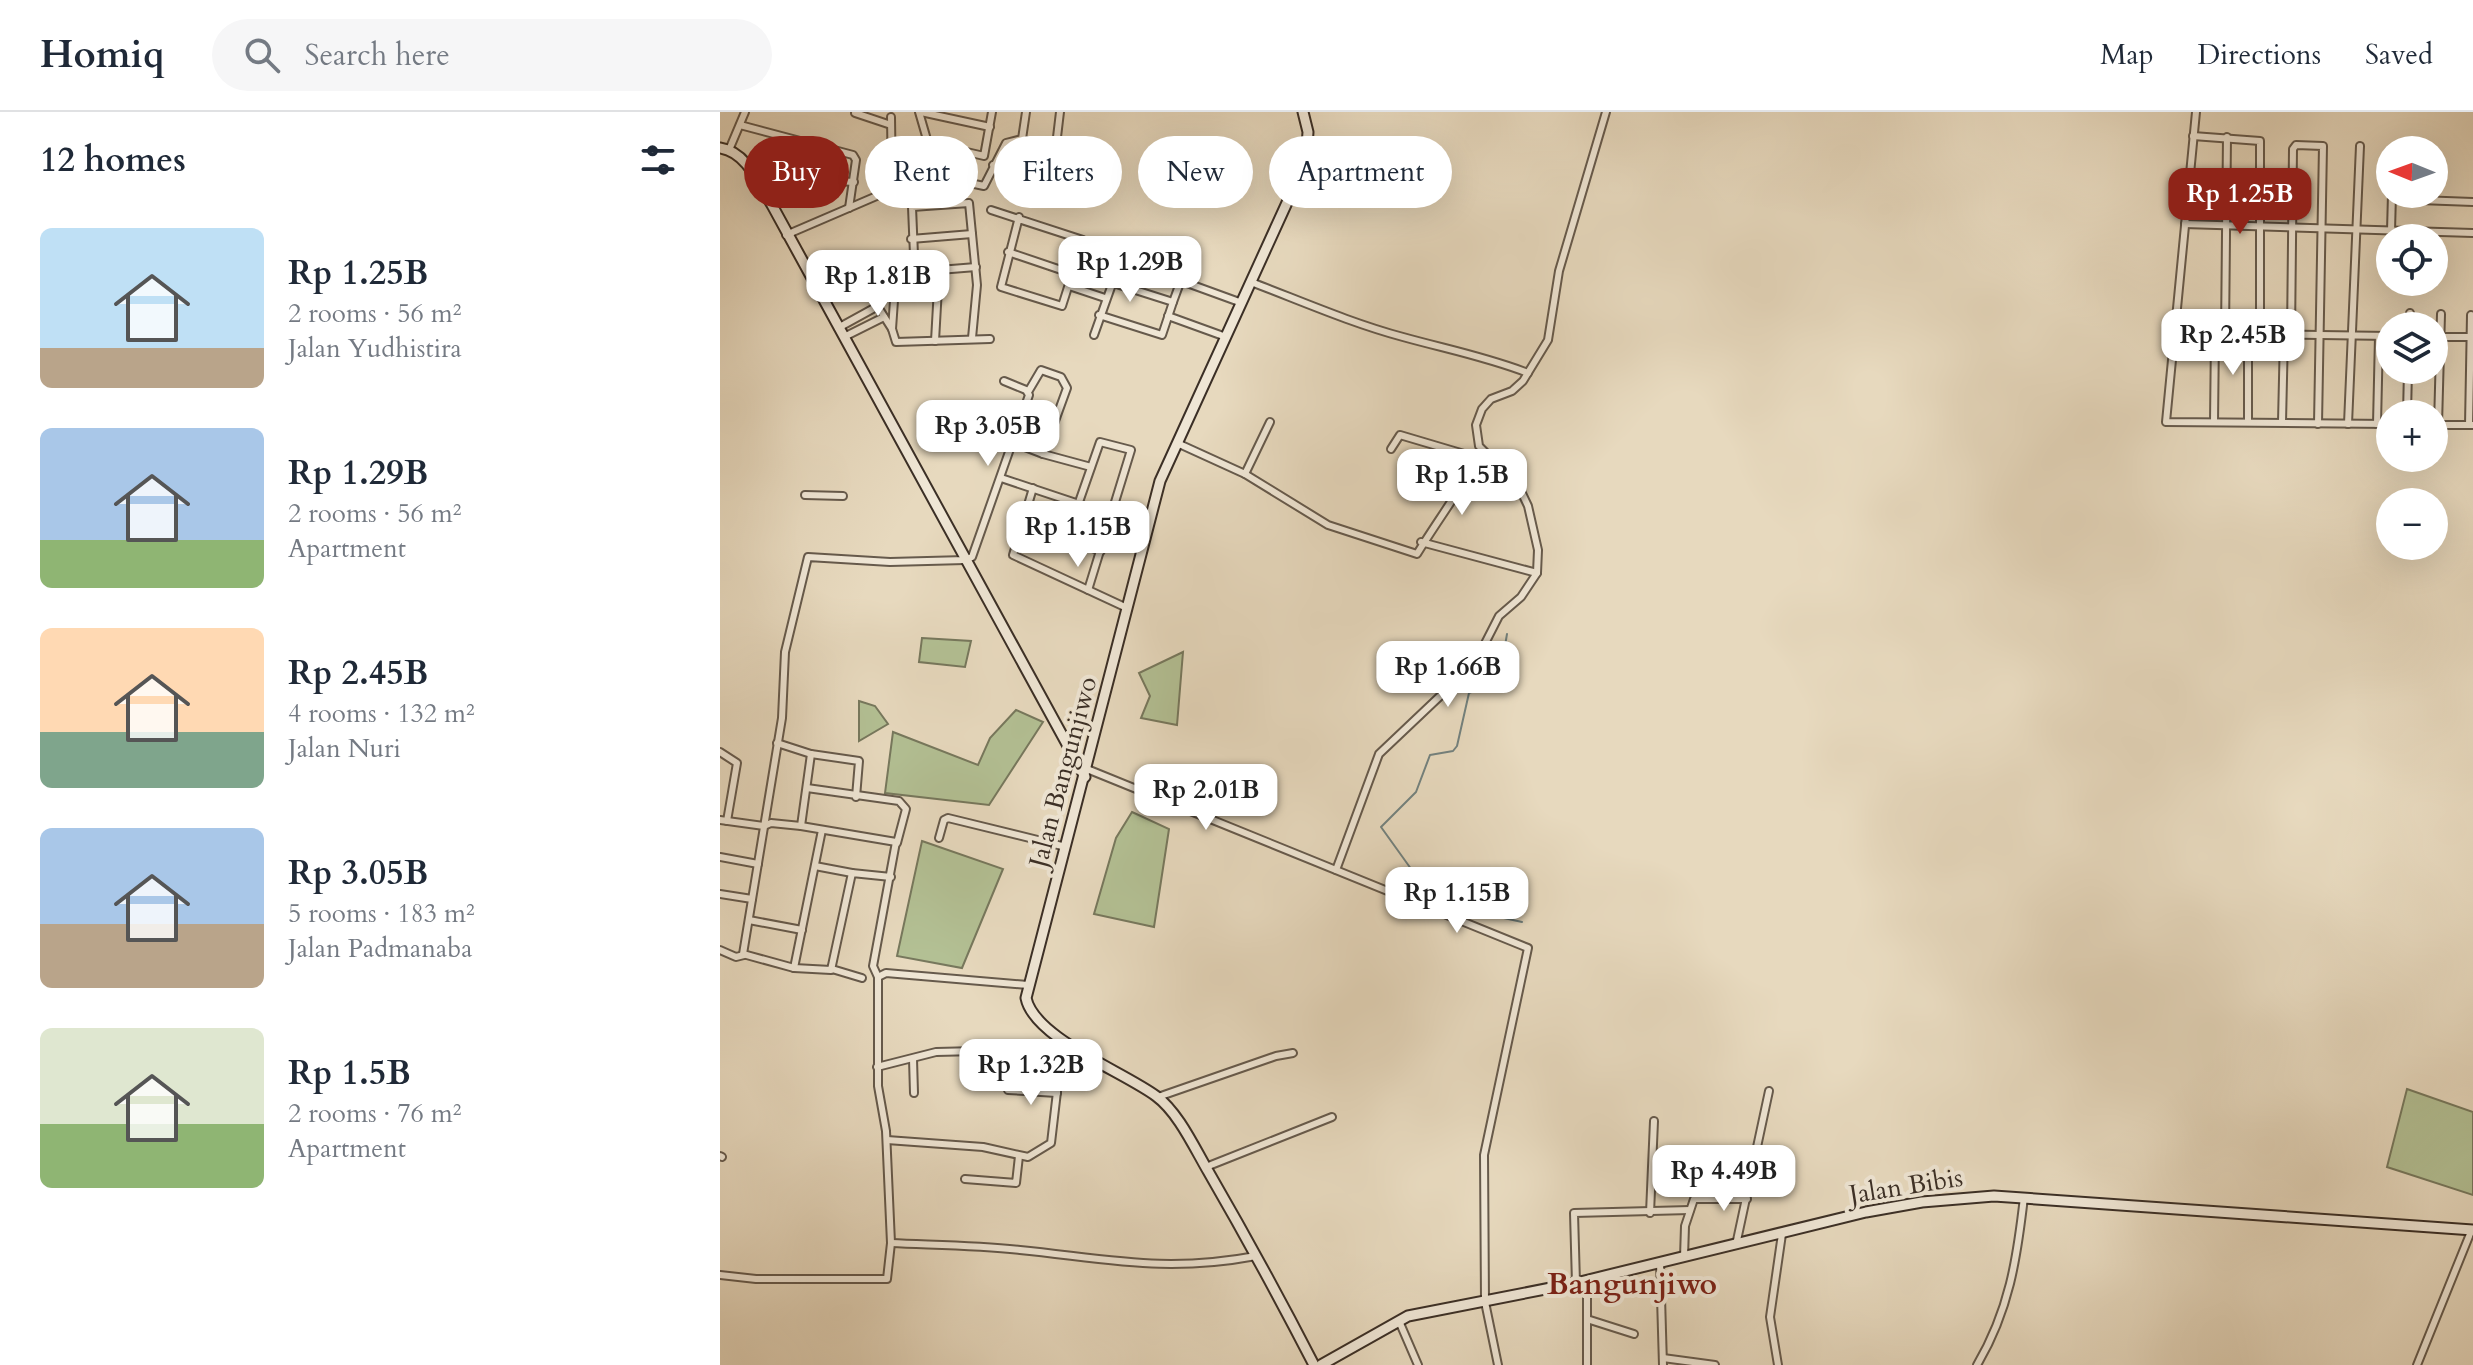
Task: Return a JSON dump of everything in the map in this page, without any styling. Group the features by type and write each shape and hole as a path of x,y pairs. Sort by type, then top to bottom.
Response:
{"main road":[{"name":"Jalan Bangunjiwo","path":"1028,985 1160,481 1306,161 1308,132 1303,112"},
{"path":"725,149 744,166"},
{"path":"772,208 1086,773"},
{"path":"1028,985 1026,998 1029,1010 1076,1048 1158,1097 1205,1167 1314,1365"},
{"name":"Jalan Bibis","path":"1321,1365 1399,1321 1922,1202 1994,1196 2024,1197 2473,1229"}],"street":[{"path":"725,149 745,112"},
{"path":"926,136 920,112 990,127"},
{"path":"960,121 961,112"},
{"path":"978,155 984,156 992,112"},
{"path":"1022,136 1026,112"},
{"path":"1057,136 1060,112"},
{"path":"1336,870 1379,754 1475,663 1499,616 1521,597 1537,573 1538,550 1528,506 1518,485 1491,462 1475,436 1482,409 1491,399 1512,391 1528,373 1548,340 1559,271 1606,112"},
{"path":"2196,112 2166,422 2376,424"},
{"path":"855,113 891,125"},
{"path":"891,117 891,136"},
{"path":"740,125 853,155 854,182 849,208"},
{"path":"2193,136 2260,139 2260,334"},
{"path":"2225,334 2227,137"},
{"path":"2348,424 2360,146"},
{"path":"2282,422 2288,335 2293,148 2323,147 2318,424"},
{"path":"978,186 982,187 993,165"},
{"path":"849,182 854,182"},
{"path":"786,235 865,200"},
{"path":"2448,200 2473,202"},
{"path":"915,279 912,207 969,203 976,267 972,338"},
{"path":"991,210 1019,217 1083,240 1062,306 1002,288 1000,283 1019,217"},
{"path":"2185,224 2376,231"},
{"path":"2448,232 2473,233"},
{"path":"911,239 972,234"},
{"path":"1008,252 1073,274"},
{"path":"1094,335 1110,282 1121,259 1242,303"},
{"path":"871,294 939,270 976,267"},
{"path":"935,341 939,270"},
{"path":"857,274 898,342 990,339"},
{"path":"1099,315 1159,336 1181,280"},
{"path":"1110,282 1173,302"},
{"path":"1251,282 1344,318 1403,337 1486,356 1528,373"},
{"path":"892,329 895,286"},
{"path":"1069,286 1105,298"},
{"path":"841,333 878,306"},
{"path":"2448,425 2471,425 2471,315"},
{"path":"1168,316 1226,337"},
{"path":"841,333 884,317"},
{"path":"2174,333 2376,336"},
{"path":"2214,422 2215,334"},
{"path":"2248,334 2248,421"},
{"path":"2448,337 2471,337"},
{"path":"744,955 777,743 785,652 808,557 890,562 965,560 977,550 1028,392 1041,370 1061,377 1066,384 1066,397 1043,454"},
{"path":"1004,381 1028,392"},
{"path":"1245,474 1270,422"},
{"path":"1391,449 1400,435 1491,462"},
{"path":"1079,502 1101,440 1131,450 1088,590"},
{"path":"1012,442 1091,467"},
{"path":"1177,443 1245,474 1328,525 1417,554 1421,542 1446,515 1478,458"},
{"path":"1001,478 1148,527"},
{"path":"1033,488 1013,555 1128,608"},
{"path":"805,495 843,496"},
{"path":"1022,524 1101,551"},
{"path":"1421,542 1537,573"},
{"path":"777,743 811,754 860,761 856,797"},
{"path":"720,752 737,763 724,820 764,826 771,823 801,826 891,839 897,843"},
{"path":"801,826 811,754"},
{"path":"1086,773 1528,948 1484,1155 1485,1302 1498,1365"},
{"path":"720,1275 756,1279 883,1281 889,1276 891,1243 887,1140 877,1067 878,977 873,966 905,806 899,801 807,788"},
{"path":"939,838 944,820 948,818 1066,847"},
{"path":"794,968 822,830"},
{"path":"720,857 758,864"},
{"path":"815,866 891,877"},
{"path":"832,969 852,873"},
{"path":"720,894 752,899"},
{"path":"749,920 802,930"},
{"path":"720,950 736,957 744,955 794,968 832,969 862,978"},
{"path":"878,977 886,973 1028,985"},
{"path":"877,1067 936,1052 1076,1048"},
{"path":"887,1140 983,1147 1032,1156 1051,1143 1062,1049"},
{"path":"1158,1097 1276,1056 1293,1053"},
{"path":"913,1059 914,1093"},
{"path":"1008,1090 1057,1093"},
{"path":"1736,1245 1769,1091"},
{"path":"1205,1167 1316,1127 1332,1117"},
{"path":"1650,1213 1654,1121"},
{"path":"965,1179 1016,1183 1019,1156"},
{"path":"1977,1365 1992,1341 2012,1287 2024,1197"},
{"path":"1684,1257 1685,1226 1694,1199 1747,1199"},
{"path":"1576,1283 1574,1213 1690,1210"},
{"path":"2417,1365 2473,1229"},
{"path":"1778,1365 1770,1317 1782,1234"},
{"path":"891,1243 1023,1250 1125,1264 1194,1266 1256,1256"},
{"path":"1660,1263 1663,1362 1710,1365"},
{"path":"1587,1280 1590,1320 1587,1365"},
{"path":"1590,1320 1634,1334"},
{"path":"1399,1321 1418,1365"}],"green space":[{"path":"922,638 971,641 965,667 919,662"},
{"path":"1183,652 1177,725 1141,718 1150,696 1139,673"},
{"path":"859,701 875,706 888,724 859,741"},
{"path":"1016,710 1043,722 989,805 885,793 893,732 978,765 990,738"},
{"path":"1132,812 1169,829 1154,927 1094,914 1116,838"},
{"path":"922,841 1003,869 962,968 897,956"},
{"path":"2407,1089 2473,1112 2473,1195 2387,1167"}],"waterway":[{"path":"1507,634 1499,681 1469,693 1457,746 1453,751 1430,755 1416,792 1381,827 1414,873 1454,907 1522,922"}],"district":[{"name":"Bangunjiwo","path":"1632,1284"}]}
